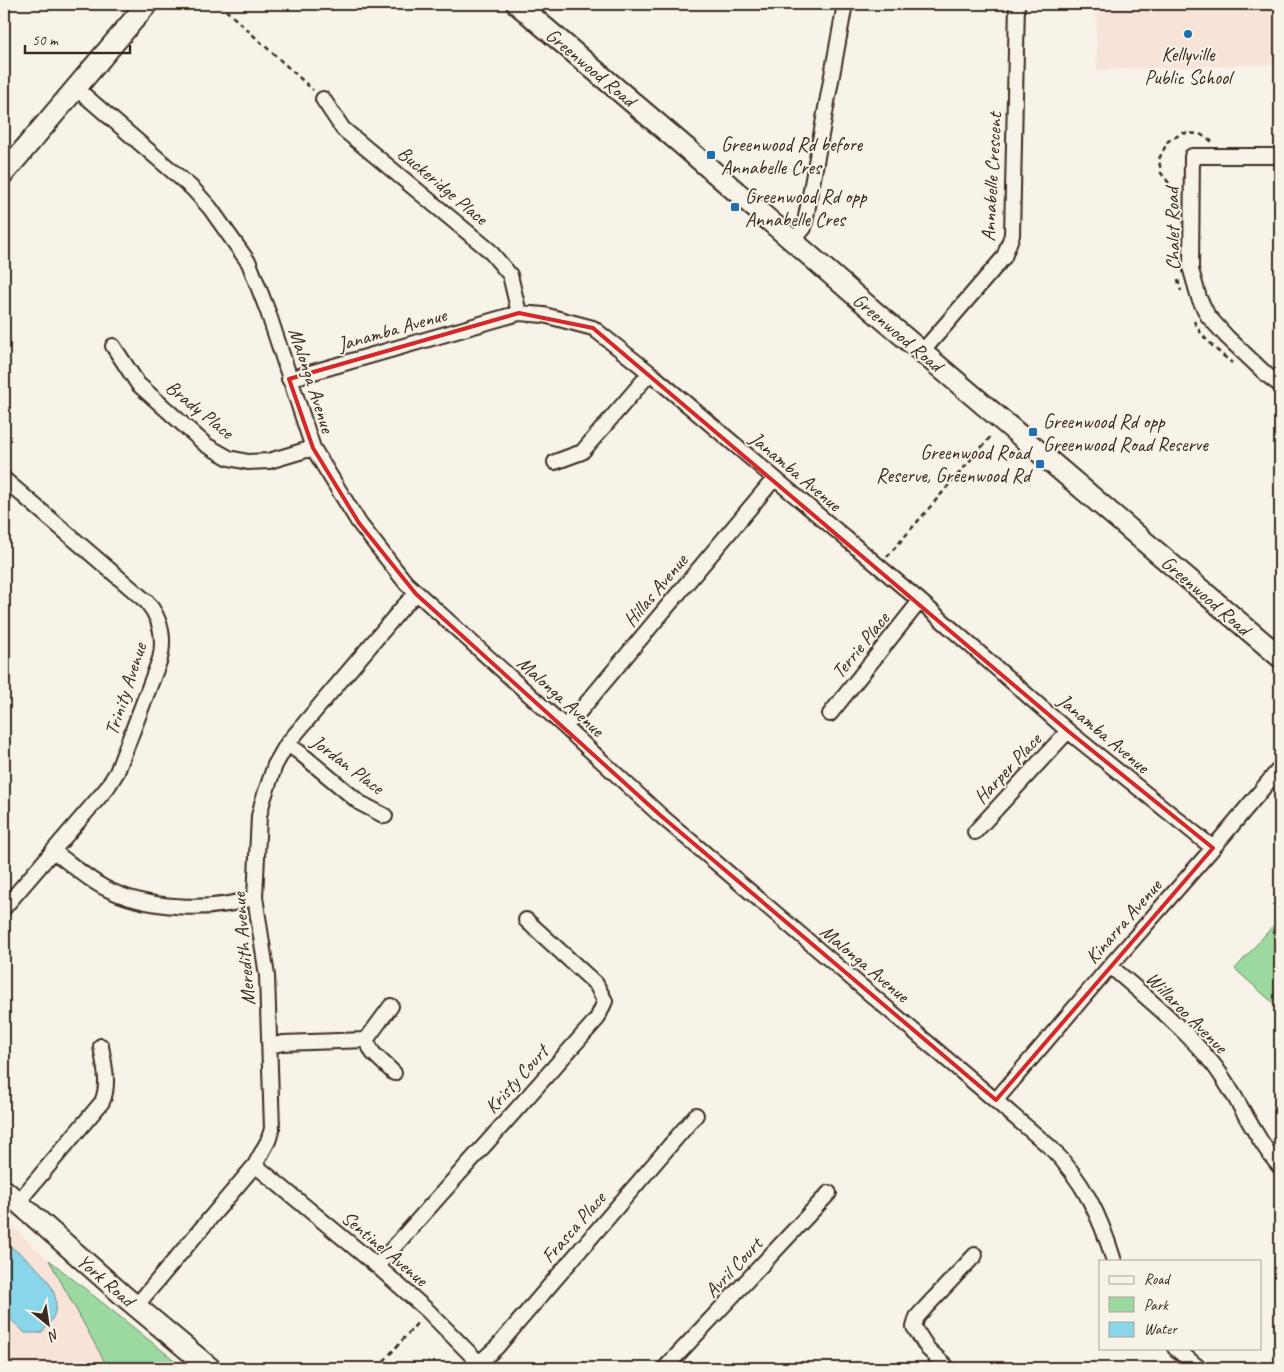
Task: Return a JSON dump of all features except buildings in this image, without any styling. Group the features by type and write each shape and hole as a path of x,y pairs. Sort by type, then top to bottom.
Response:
{"street":[{"path":"4,173 148,4"},
{"name":"Greenwood Road","path":"517,4 685,146 793,242 1280,658"},
{"path":"793,242 804,228 845,4"},
{"name":"Annabelle Crescent","path":"922,352 1004,257 1010,242 1013,192 1017,4"},
{"name":"Malonga Avenue","path":"76,88 193,190 230,236 252,271 268,312 313,448 359,523 406,583 660,815 1050,1147 1076,1176 1100,1219 1114,1260"},
{"name":"Buckeridge Place","path":"323,99 344,129 489,250 510,275 519,313"},
{"name":"Chalet Road","path":"1280,156 1192,156 1191,270 1199,298 1208,316 1226,337 1280,385"},
{"name":"Janamba Avenue","path":"289,379 519,313 544,315 593,328 650,373 920,601 1068,731 1213,848"},
{"name":"Brady Place","path":"113,346 138,384 206,445 230,458 248,462 269,461 313,448"},
{"path":"555,462 582,452 650,373"},
{"name":"Hillas Avenue","path":"564,726 575,717 774,479"},
{"name":"Trinity Avenue","path":"4,480 147,602 156,616 162,634 163,648 117,772 107,788 4,908"},
{"name":"Meredith Avenue","path":"136,1306 255,1165 263,1152 272,1129 268,976 256,897 262,800 275,765 287,744 416,594"},
{"name":"Terrie Place","path":"830,714 920,601"},
{"name":"Harper Place","path":"975,832 1068,731"},
{"name":"Jordan Place","path":"287,744 360,803 385,816"},
{"name":"Kinarra Avenue","path":"996,1100 1280,768"},
{"path":"53,851 87,878 122,895 142,901 172,905 208,906 241,902 256,897"},
{"name":"Kristy Court","path":"377,1266 596,1019 605,1002 596,984 526,920"},
{"name":"Willaroo Avenue","path":"1110,966 1174,1021 1213,1065 1269,1154 1280,1167"},
{"path":"366,1040 390,1006"},
{"path":"270,1046 284,1043 366,1040"},
{"path":"366,1040 373,1053 394,1073"},
{"path":"11,1196 102,1102 106,1094 107,1084 101,1046"},
{"name":"Frasca Place","path":"482,1365 696,1115"},
{"name":"Sentinel Avenue","path":"255,1165 377,1266 428,1311 482,1365"},
{"name":"Avril Court","path":"666,1368 829,1193"},
{"name":"York Road","path":"11,1196 210,1368"},
{"path":"948,1368 928,1349 914,1327 917,1317 975,1255"},
{"path":"1177,1350 1199,1368"}],"path":[{"path":"219,4 323,99"},
{"path":"879,567 992,435"},
{"path":"378,1368 428,1311"}],"highlighted area":[{"path":"519,313 593,328 1068,731 1213,848 996,1100 660,815 416,594 359,523 313,448 289,379"}],"shaded area":[{"name":"Kellyville Public School","path":"1096,4 1280,4 1280,64 1097,70"},
{"path":"4,1219 49,1260 108,1368 4,1368"}],"green space":[{"path":"1280,918 1280,1009 1235,969"},
{"path":"49,1260 184,1368 108,1368"}],"water":[{"path":"4,1242 39,1271 48,1282 54,1294 56,1307 52,1320 41,1333 25,1333 4,1313"}],"place":[{"name":"Kellyville Public School","path":"1188,34"},
{"name":"Greenwood Rd before Annabelle Cres","path":"711,155"},
{"name":"Greenwood Rd opp Annabelle Cres","path":"735,207"},
{"name":"Greenwood Rd opp Greenwood Road Reserve","path":"1033,432"},
{"name":"Greenwood Road Reserve, Greenwood Rd","path":"1040,464"}]}
